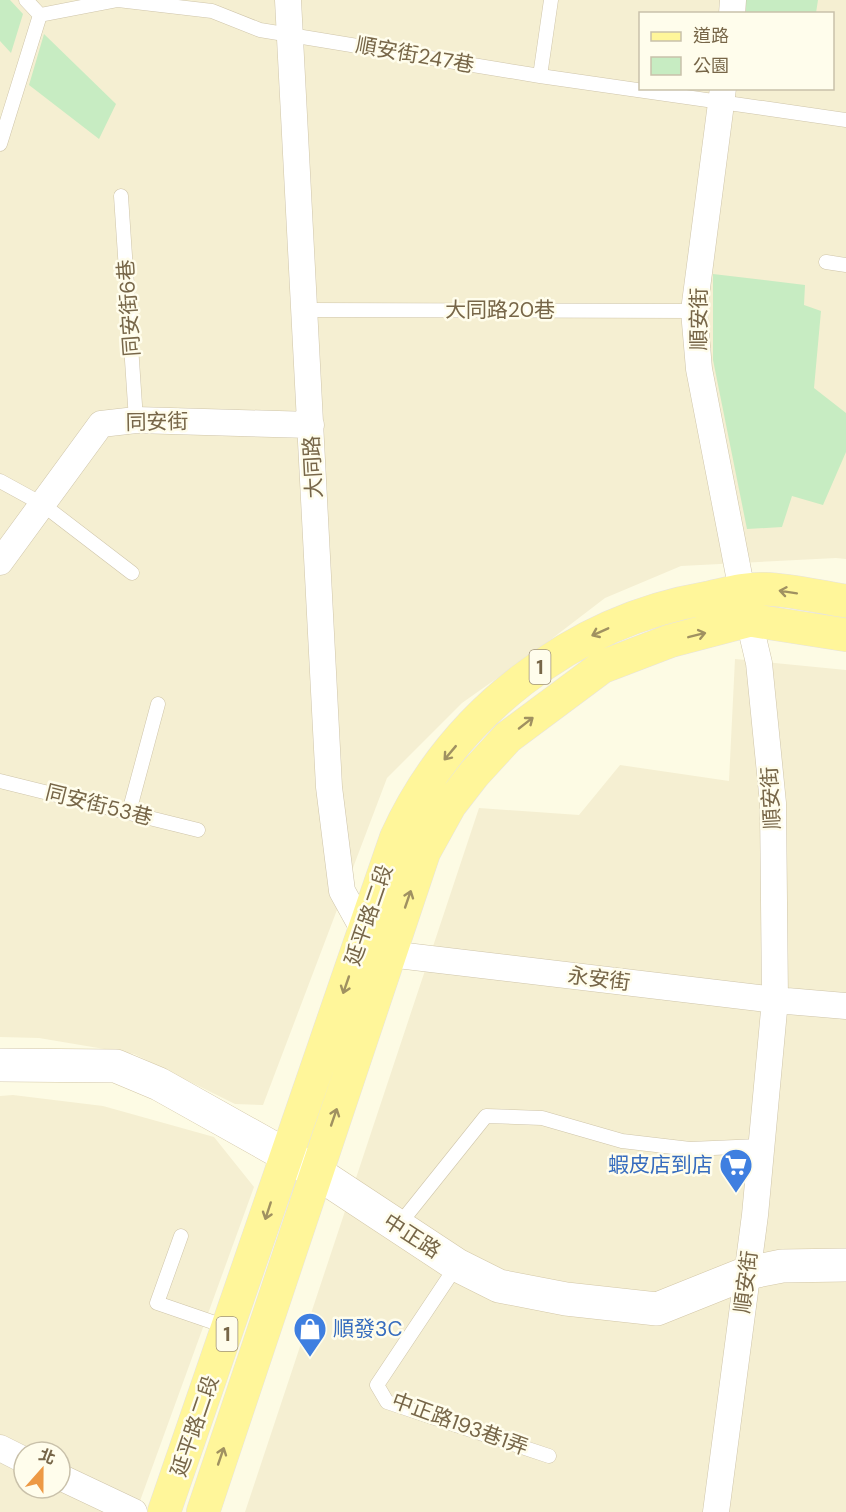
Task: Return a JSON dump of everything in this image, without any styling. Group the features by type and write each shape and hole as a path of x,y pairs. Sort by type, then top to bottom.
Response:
{"main road":[{"name":"延平路二段","path":"203,1512 424,852 450,805 474,774 508,737 602,667 670,641 746,605 764,588 846,601"},
{"name":"延平路二段","path":"164,1512 229,1328 363,929 409,810 441,763 479,718 514,684 583,640 628,619 688,601 746,605 846,635"},
{"name":"中正路","path":"0,1065 116,1066 159,1084 316,1172 457,1265 499,1286 566,1299 657,1309 747,1274 782,1266 846,1265"}],"street":[{"name":"大同路","path":"288,0 329,787 335,852 342,891 363,929"},
{"name":"順安街","path":"716,1512 747,1274 775,1000 773,803 759,663 699,369 694,311 722,94"},
{"name":"同安街","path":"0,562 101,424 136,420 311,425"},
{"path":"363,929 389,954"},
{"name":"永安街","path":"389,954 775,1000 846,1006"},
{"path":"72,1483 134,1512"}],"lane":[{"path":"0,144 40,15 26,0"},
{"name":"順安街247巷","path":"40,15 118,0 212,11 260,30 540,76 639,86"},
{"path":"540,76 551,0"},
{"name":"順安街247巷","path":"682,90 722,94 846,120"},
{"name":"同安街6巷","path":"121,196 136,420"},
{"path":"826,262 846,265"},
{"name":"大同路20巷","path":"305,310 694,311"},
{"path":"0,481 42,504 132,573"},
{"path":"129,812 158,704"},
{"name":"同安街53巷","path":"0,781 198,830"},
{"path":"397,1227 486,1116 542,1118 622,1141 690,1149 759,1146"},
{"path":"181,1236 157,1303 229,1328"},
{"name":"中正路193巷1弄","path":"457,1265 377,1385 387,1402 549,1456"}],"shaded area":[{"path":"0,0 846,0 846,559 681,566 605,598 462,703 387,778 263,1105 235,1104 134,1054 39,1038 0,1037"},
{"path":"735,659 846,670 846,1512 245,1512 479,808 579,815 620,765 729,781"},
{"path":"13,1095 103,1106 214,1137 254,1187 136,1512 0,1512 0,1096"}],"green space":[{"path":"0,0 10,0 23,14 11,53 0,41"},
{"path":"744,0 818,0 816,12 743,12"},
{"path":"44,34 116,104 99,139 29,85"},
{"path":"713,274 805,285 804,305 821,311 814,388 846,413 846,452 823,505 792,496 782,527 747,529 713,360"}],"place":[{"name":"蝦皮店到店","path":"736,1194"},
{"name":"順發3C","path":"310,1358"}]}
